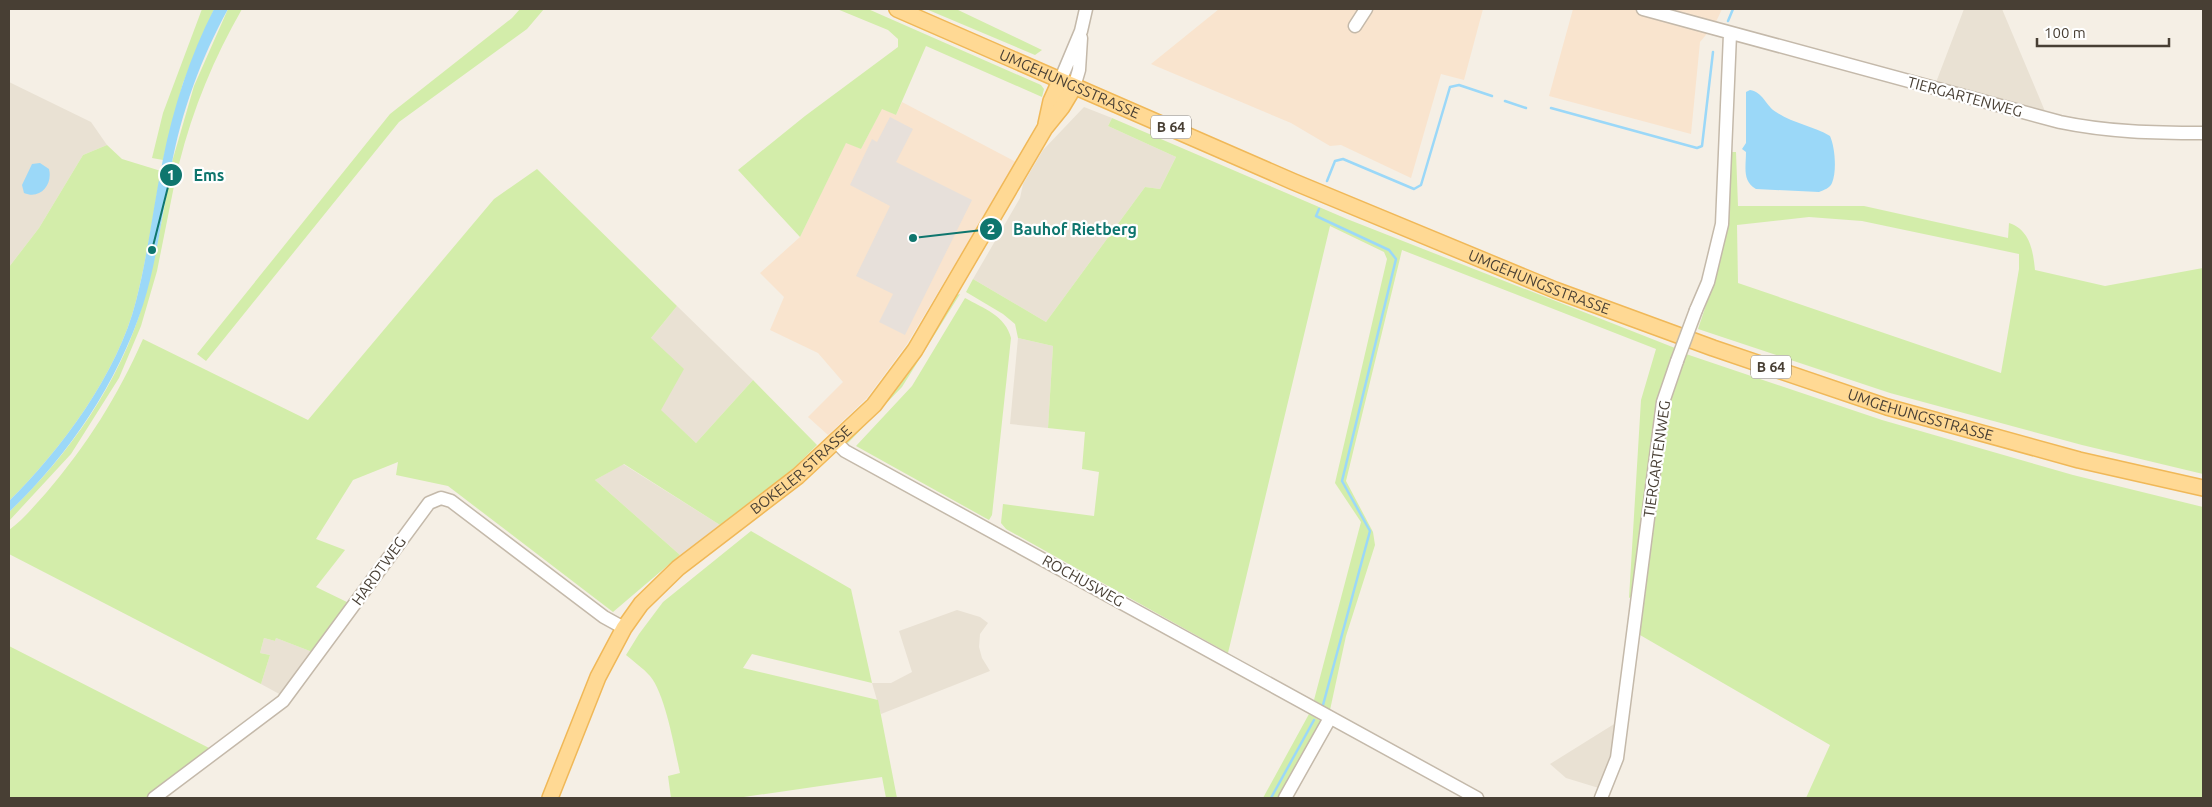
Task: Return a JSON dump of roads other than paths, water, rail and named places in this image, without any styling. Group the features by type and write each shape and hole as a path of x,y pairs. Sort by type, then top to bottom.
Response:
{"main road":[{"name":"UMGEHUNGSSTRASSE","path":"897,9 1294,182 1546,286 1713,348 1886,406 2079,460 2203,488"},
{"name":"BOKELER STRASSE","path":"550,798 598,677 624,628 641,604 678,568 798,476 874,405 915,350 1045,128 1062,107 1067,84"}],"street":[{"path":"1067,84 1080,70 1081,31 1086,9"},
{"path":"1355,26 1366,9"},
{"name":"TIERGARTENWEG","path":"1643,9 1990,104 2097,130 2128,133 2203,134"},
{"name":"TIERGARTENWEG","path":"1601,798 1618,758 1663,402 1708,282 1722,224 1730,34"},
{"name":"ROCHUSWEG","path":"836,442 845,451 1477,798"},
{"name":"HARDTWEG","path":"154,798 269,714 283,701 429,503 441,498 451,501 604,617 624,628"},
{"path":"1285,798 1330,718"}],"water":[{"path":"214,9 228,9 209,47 186,106 175,147 152,272 143,305 132,334 120,363 89,417 52,467 9,512 9,501 48,458 85,409 102,382 128,328 140,284 159,177 172,121 183,82"},
{"path":"1750,90 1758,93 1782,116 1830,136 1835,166 1834,178 1828,188 1819,192 1756,189 1752,186 1746,173 1746,152 1742,149 1746,143 1746,92"},
{"path":"40,163 49,169 50,175 47,185 40,193 30,195 24,193 22,185 32,164"}],"waterway":[{"path":"1728,21 1733,9"},
{"path":"1551,108 1697,148 1702,146 1713,52"},
{"path":"1327,181 1335,161 1343,159 1414,189 1421,185 1450,87 1459,85 1492,96"},
{"path":"1505,101 1526,108"},
{"path":"1319,209 1316,216 1389,250 1396,259 1342,481 1370,531 1323,705"},
{"path":"1271,798 1314,720"}],"place":[{"name":"Bauhof Rietberg","path":"913,238"},
{"name":"Ems","path":"152,250"}]}
